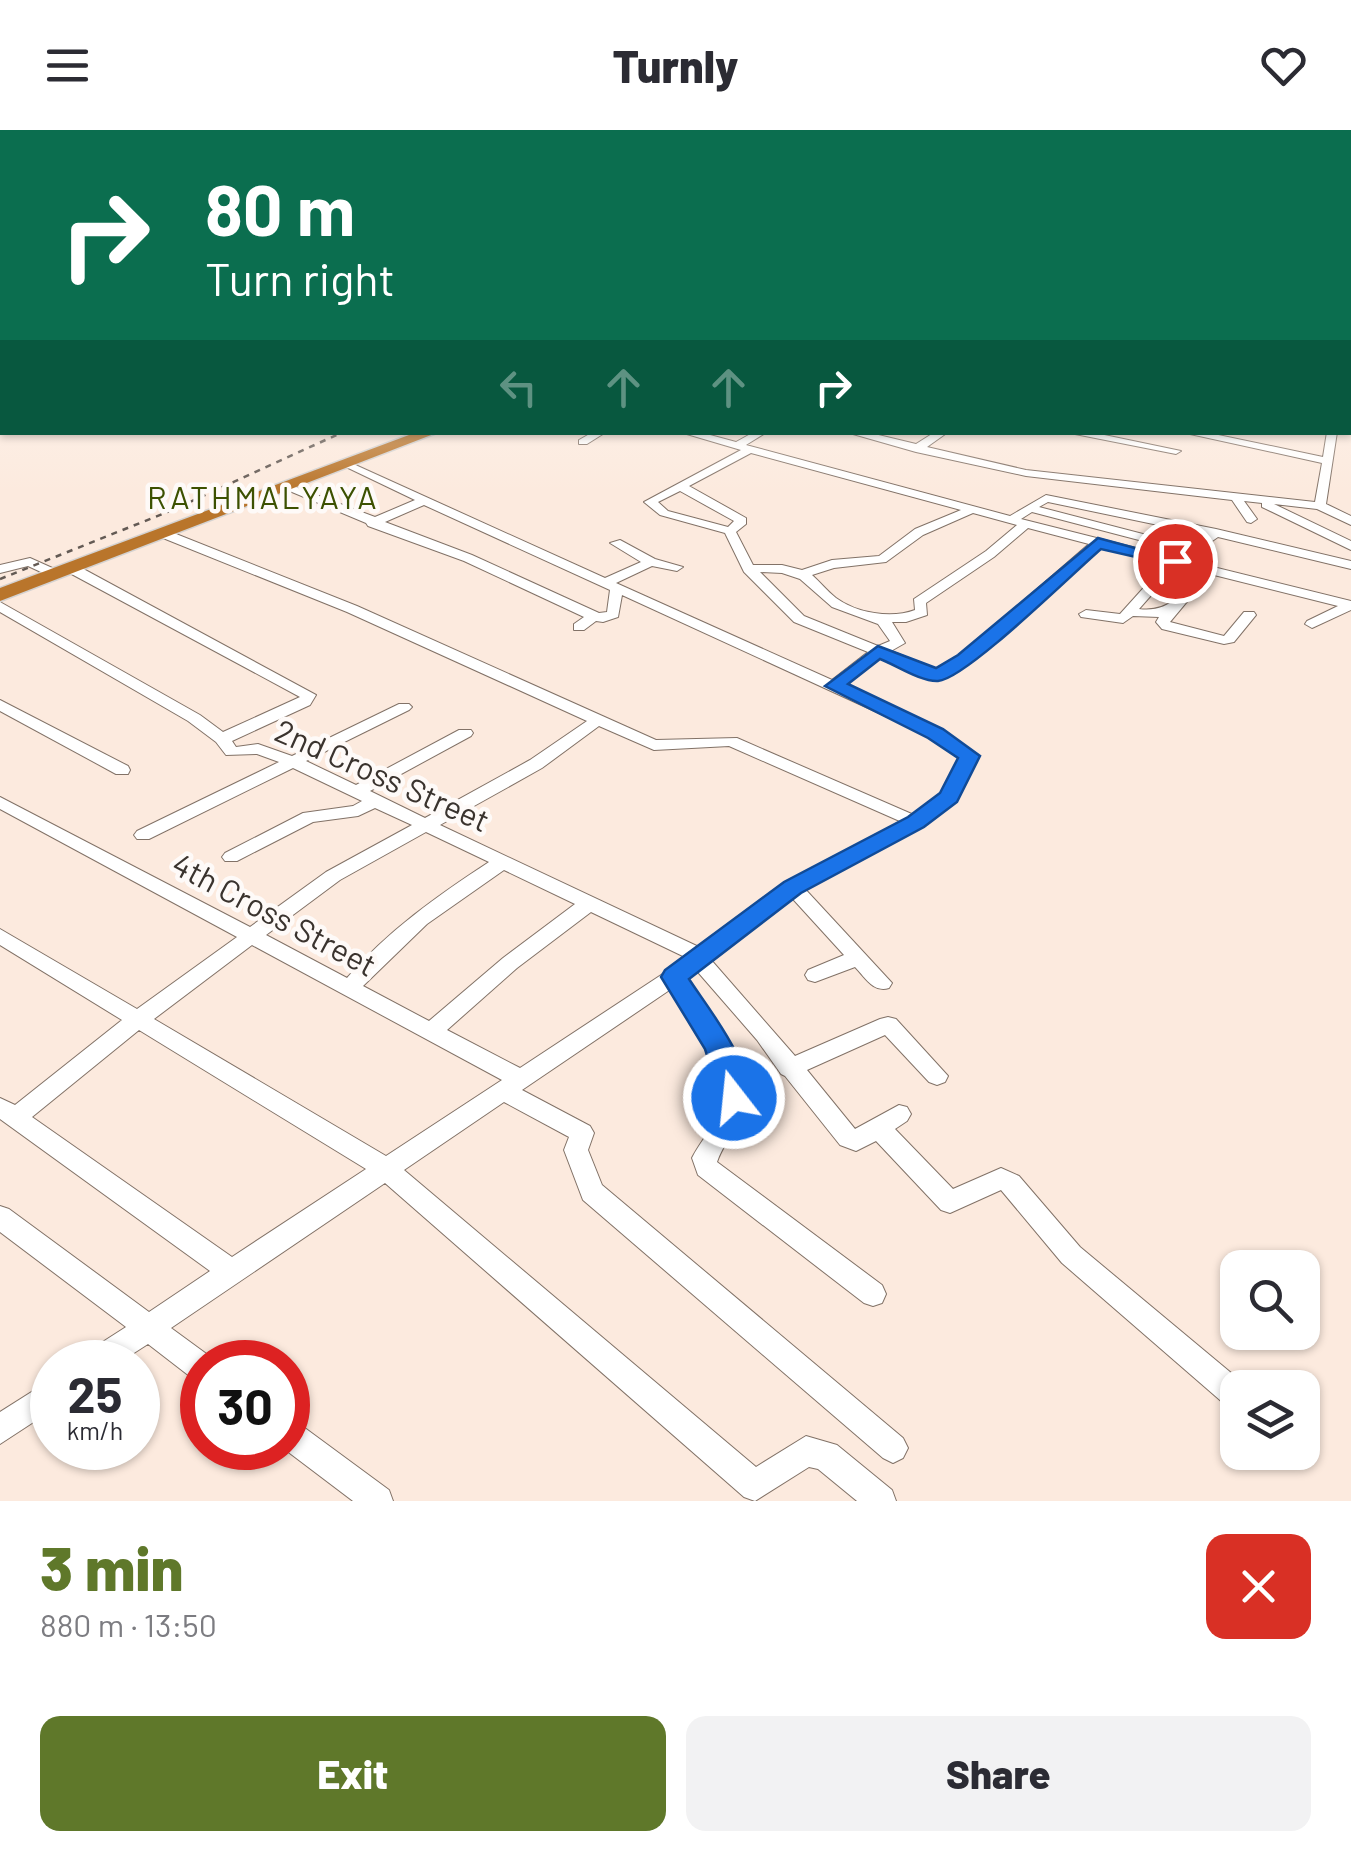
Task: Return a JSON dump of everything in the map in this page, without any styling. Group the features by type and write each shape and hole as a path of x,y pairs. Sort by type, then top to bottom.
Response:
{"highway":[{"path":"0,595 424,435"}],"street":[{"path":"583,442 596,435"},
{"path":"696,435 1075,538 1351,605"},
{"path":"758,435 650,502 664,513 730,531 749,569 799,619 937,676 965,659 1098,543"},
{"path":"862,435 996,468 1126,484 1148,482 1201,497 1236,497 1351,510"},
{"path":"916,449 939,435"},
{"path":"1087,435 1176,451"},
{"path":"1199,435 1328,461"},
{"path":"1255,448 1258,435"},
{"path":"1320,506 1332,435"},
{"path":"1066,477 1072,462"},
{"path":"130,1340 674,977 793,888 916,822 949,797 969,756 935,734 835,686 347,464"},
{"path":"1188,507 1201,497 1207,474"},
{"path":"1075,538 1126,484"},
{"path":"680,486 742,521 730,531"},
{"path":"286,488 468,558 594,616 613,614 611,584"},
{"path":"1236,497 1252,519"},
{"path":"749,569 774,568 802,574 840,606 881,618 906,618 922,612 920,602 990,554 1029,508 1046,498 1351,564"},
{"path":"372,523 425,500"},
{"path":"1254,500 1351,546"},
{"path":"1320,506 1351,521"},
{"path":"1029,508 1192,550"},
{"path":"802,574 832,564 882,559 919,532 972,510"},
{"path":"162,533 352,609 654,744 731,741 916,822"},
{"path":"1086,614 1116,620 1130,612 1175,561 1216,533"},
{"path":"616,543 649,557 651,562"},
{"path":"0,569 30,562 62,571 308,695 305,702 222,739"},
{"path":"611,584 651,562 676,567"},
{"path":"1207,570 1192,594 1171,612 1164,622 1167,626 1224,640 1249,615"},
{"path":"1312,624 1351,605"},
{"name":"2nd Cross Street","path":"0,606 222,739 236,754 258,749 294,762 700,959"},
{"path":"1130,612 1150,617 1171,612"},
{"path":"580,627 594,616"},
{"path":"835,686 878,651 898,644 894,632 881,618"},
{"path":"0,704 122,770"},
{"path":"143,836 404,707"},
{"path":"231,1271 8,1112 332,876 536,764 598,720"},
{"path":"354,793 464,733"},
{"name":"4th Cross Street","path":"0,802 430,1032 582,1132 576,1150 592,1192 893,1448"},
{"path":"231,857 310,817 358,810 372,802"},
{"path":"349,989 392,940 422,914 501,863"},
{"path":"793,888 882,982"},
{"path":"430,1032 510,962 589,904"},
{"path":"0,936 386,1169 754,1486 806,1451 826,1456 881,1501"},
{"path":"815,976 858,957"},
{"path":"700,959 848,1138 856,1140 889,1121 950,1202 1001,1178 1010,1183 1070,1255 1220,1383"},
{"path":"674,977 718,1045 732,1084 734,1098 725,1125 704,1158 707,1168 874,1294"},
{"path":"789,1068 888,1024 938,1076"},
{"path":"0,1217 180,1352"},
{"path":"0,1428 30,1408"},
{"path":"310,1449 378,1501"}],"railway":[{"path":"0,579 170,511 336,435"}],"district":[{"name":"RATHMALYAYA","path":"263,498"}],"route":[{"path":"734,1098 729,1071 718,1045 674,977 793,888 916,822 949,797 969,756 935,734 835,686 878,651 937,676 965,659 1098,543 1175,561"}]}
